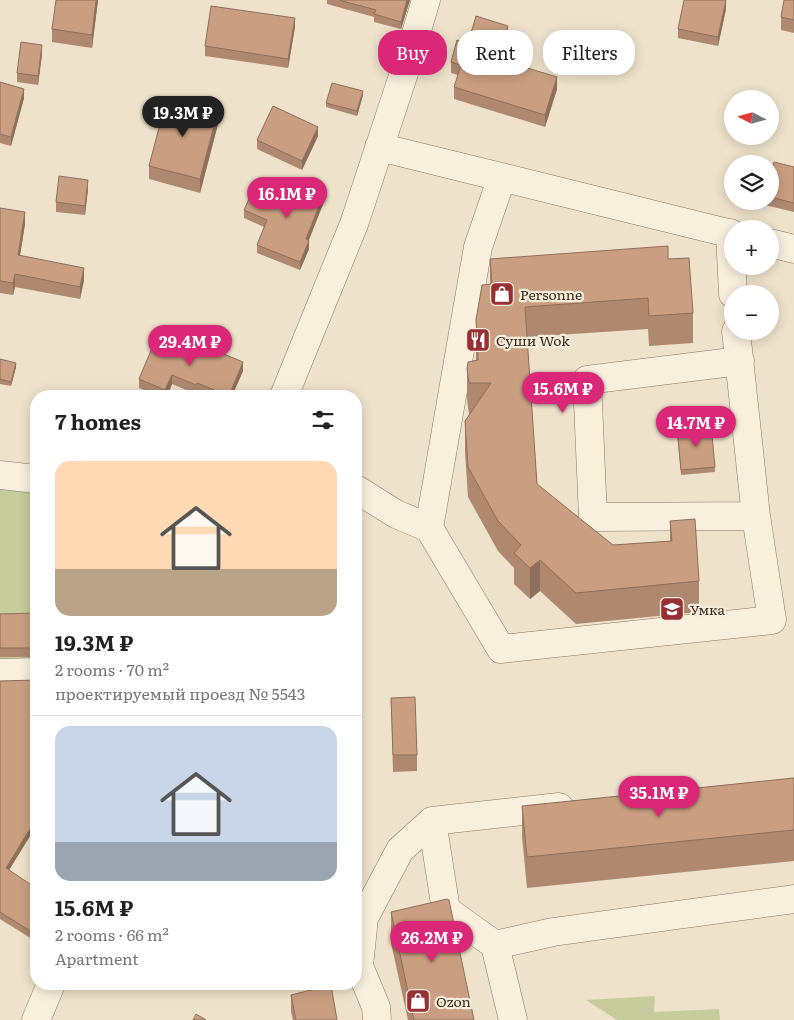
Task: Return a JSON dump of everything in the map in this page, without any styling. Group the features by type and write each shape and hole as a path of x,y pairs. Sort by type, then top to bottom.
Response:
{"street":[{"path":"286,390 354,224 426,0"},
{"path":"379,147 724,232"},
{"path":"428,528 478,247 502,177"},
{"path":"779,245 794,249"},
{"path":"362,493 396,514 428,528 501,649 772,620 756,516 737,340"},
{"path":"740,361 587,380 593,517 756,516"},
{"path":"0,475 30,478"},
{"path":"0,673 30,672"},
{"path":"362,934 364,918 400,850 432,821 579,805"},
{"path":"432,821 446,910 495,944 512,1020"},
{"path":"495,944 553,932 794,900"},
{"path":"362,975 376,1007 378,1020"},
{"path":"36,1020 48,990"}],"green space":[{"path":"0,484 12,484 30,492 30,678 0,680"},
{"path":"655,996 654,1012 719,1009 720,1020 617,1020 586,1000"}],"building":[{"path":"56,0 96,0 92,35 52,29"},
{"path":"339,0 407,0 401,22 374,14 376,10"},
{"path":"684,0 726,0 718,37 678,29"},
{"path":"784,0 794,0 794,20 781,17"},
{"path":"211,6 295,18 288,59 205,46"},
{"path":"476,16 508,26 507,30 472,30"},
{"path":"457,40 457,64 451,62"},
{"path":"21,42 42,45 38,76 17,73"},
{"path":"533,70 543,73 543,75 557,77 545,115 454,87 458,75 533,75"},
{"path":"0,82 24,89 11,137 0,134"},
{"path":"332,83 363,91 357,111 326,103"},
{"path":"167,97 218,111 200,179 149,166"},
{"path":"273,106 318,127 302,161 257,140"},
{"path":"779,163 794,167 794,203 779,199"},
{"path":"59,176 88,180 85,206 56,202"},
{"path":"293,178 325,191 306,239 309,241 300,262 257,245 267,220 244,210 253,190 283,203"},
{"path":"0,208 25,212 18,255 84,268 80,287 15,274 13,283 0,281"},
{"path":"668,246 668,259 689,258 693,313 649,316 648,298 525,307 537,484 613,545 672,541 670,521 695,519 699,581 576,593 540,560 530,568 514,553 521,545 498,521 468,467 465,421 491,383 469,383 467,369 468,362 478,360 476,320 482,285 492,284 490,259"},
{"path":"158,334 211,356 214,350 243,362 231,390 214,390 172,375 165,390 139,379"},
{"path":"0,359 16,363 11,382 0,379"},
{"path":"711,425 715,467 681,470 677,428"},
{"path":"30,613 30,648 0,648 0,614"},
{"path":"30,680 30,829 6,868 30,884 30,931 0,912 0,681"},
{"path":"415,697 417,755 393,755 391,698"},
{"path":"794,778 794,830 527,857 522,806"},
{"path":"449,900 474,1020 414,1020 391,912"},
{"path":"311,990 332,990 337,1020 296,1020 291,995"},
{"path":"196,1014 206,1020 193,1020"}],"place":[{"name":"Personne","path":"502,294"},
{"name":"Суши Wok","path":"478,340"},
{"name":"Умка","path":"672,609"},
{"name":"Ozon","path":"418,1001"}]}
